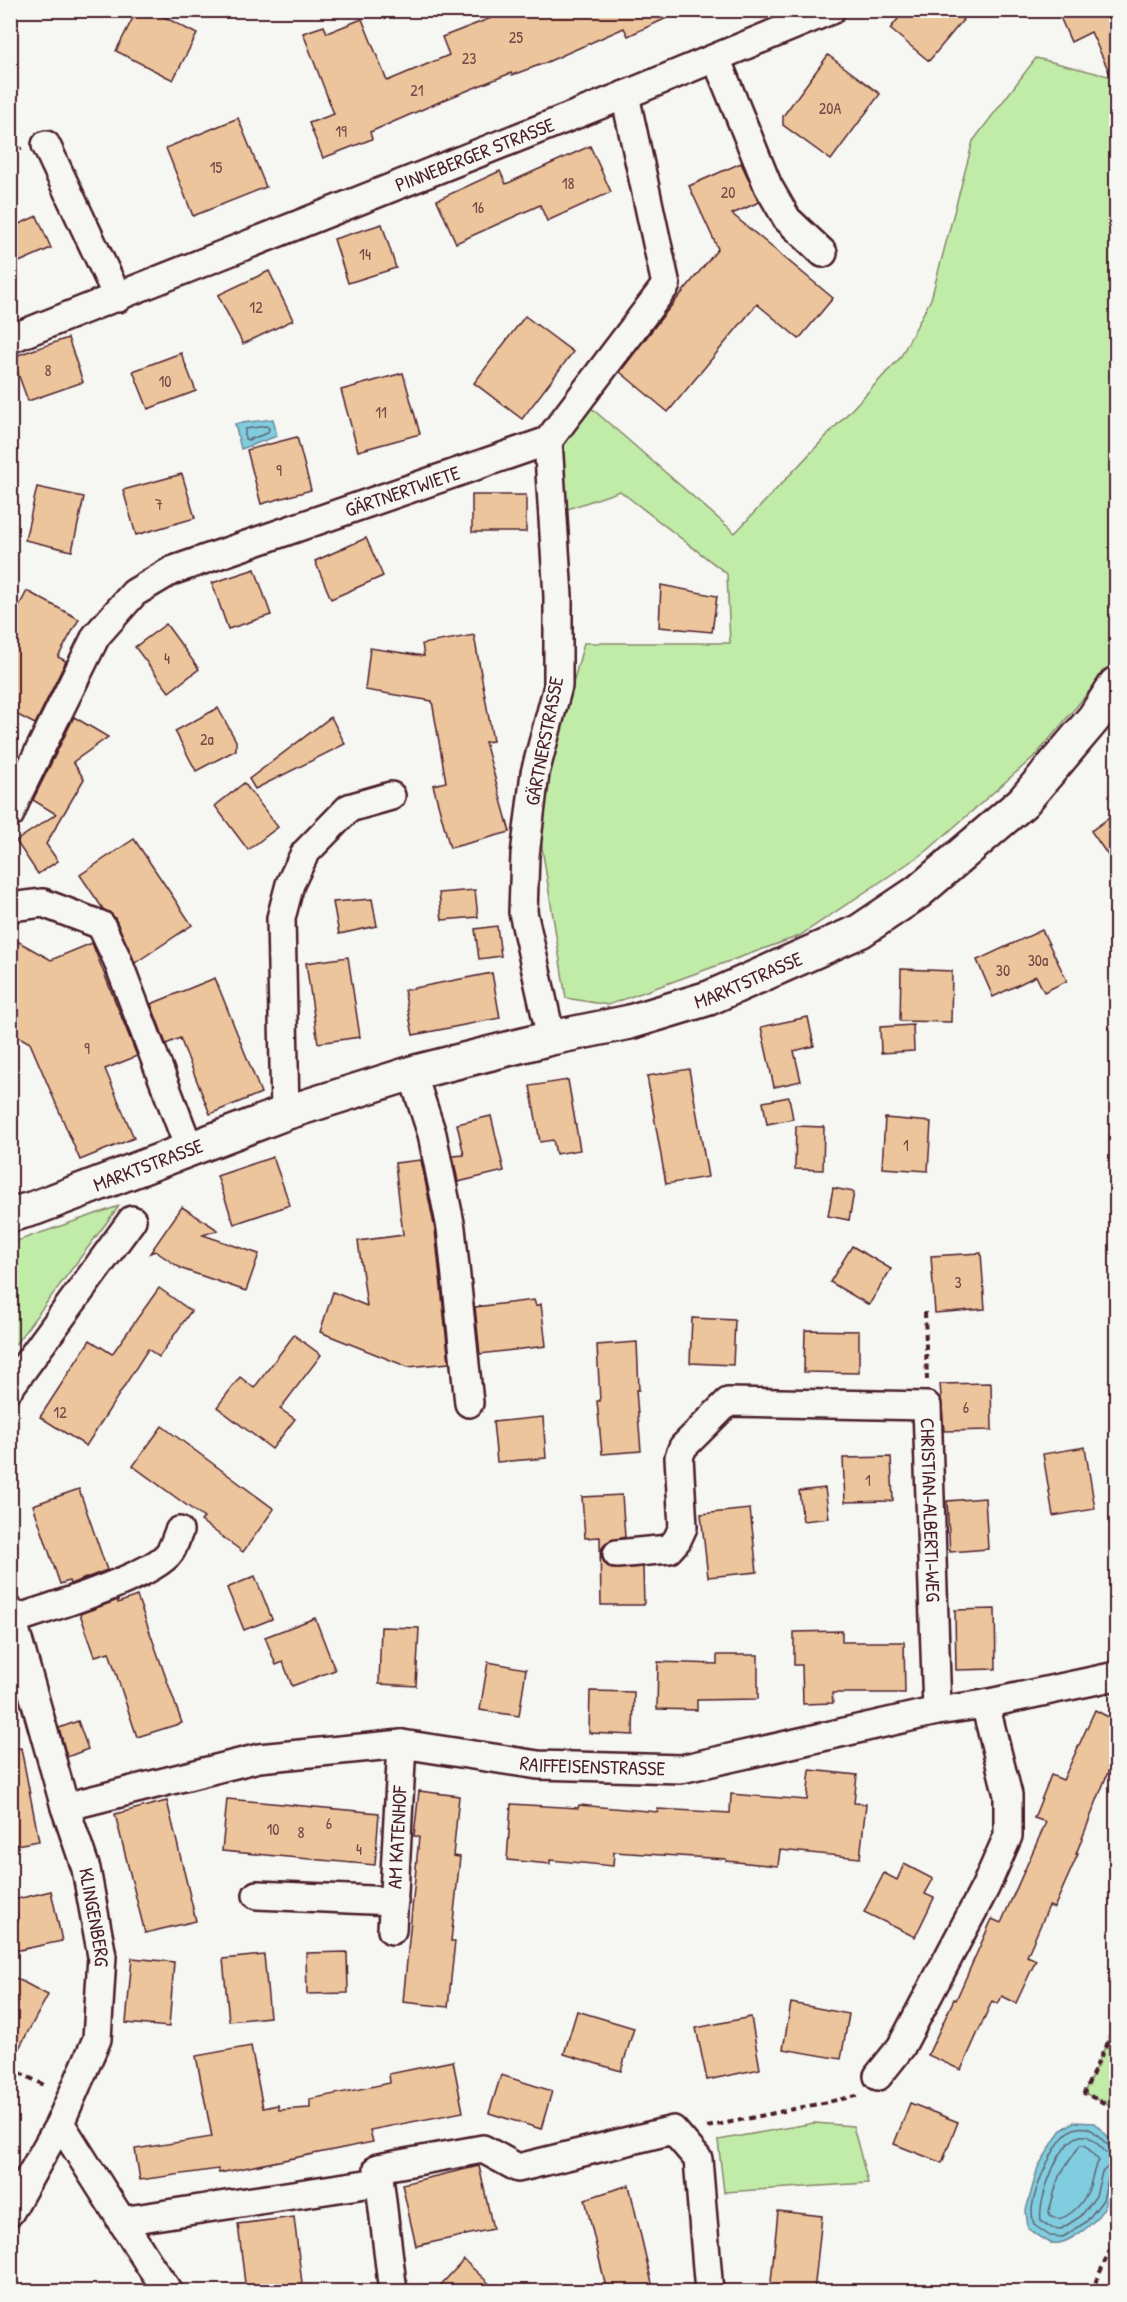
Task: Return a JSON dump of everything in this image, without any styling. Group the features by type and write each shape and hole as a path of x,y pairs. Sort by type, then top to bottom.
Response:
{"main road":[{"name":"MARKTSTRASSE","path":"10,1215 36,1208 285,1113 412,1073 551,1038 630,1022 709,998 860,931 918,892 1023,802 1094,718 1116,684"}],"street":[{"name":"PINNEBERGER STRASSE","path":"10,339 625,95 831,10"},
{"path":"716,58 768,186 787,219 823,253"},
{"path":"548,441 666,285 625,95"},
{"path":"46,145 118,298"},
{"name":"GÄRTNERTWIETE","path":"10,814 96,636 134,594 171,571 548,441"},
{"name":"GÄRTNERSTRASSE","path":"548,441 558,596 558,686 535,773 525,855 524,912 551,1038"},
{"path":"285,1113 282,918 290,884 305,853 349,808 391,796"},
{"path":"10,907 43,903 101,925 117,960 189,1148"},
{"path":"412,1073 432,1134 451,1228 469,1403"},
{"path":"10,1387 132,1220"},
{"name":"CHRISTIAN-ALBERTI-WEG","path":"617,1554 669,1549 677,1540 682,1527 679,1457 682,1447 728,1402 927,1406 937,1711"},
{"path":"12,1615 102,1589 150,1568 169,1553 179,1531"},
{"name":"KLINGENBERG","path":"10,2212 60,2123 97,2039 102,1956 86,1869 65,1807 12,1615"},
{"name":"RAIFFEISENSTRASSE","path":"65,1807 259,1758 402,1744 538,1765 681,1769 937,1711 985,1704 1116,1676"},
{"path":"878,2076 901,2047 985,1888 1008,1836 1008,1795 985,1704"},
{"name":"AM KATENHOF","path":"392,1930 402,1744"},
{"path":"257,1895 393,1901"},
{"path":"60,2123 121,2221 169,2292"},
{"path":"393,2292 378,2168 483,2149 518,2168 674,2130 698,2159 709,2292"},
{"path":"121,2221 372,2183"}],"path":[{"path":"925,1312 927,1406"},
{"path":"1116,2023 1084,2093 1116,2109"},
{"path":"10,2068 46,2085 60,2123"},
{"path":"674,2130 718,2126 860,2095 878,2076"},
{"path":"1091,2292 1116,2237"}],"green space":[{"path":"1036,58 1116,78 1116,659 1037,754 928,850 799,936 608,1005 566,998 537,816 584,643 730,643 727,574 620,491 562,511 561,445 589,406 735,533 900,358 931,299 973,141"},
{"path":"119,1206 11,1350 11,1243"},
{"path":"1116,2023 1116,2109 1084,2093"},
{"path":"814,2123 853,2126 868,2183 724,2192 718,2140"}],"water":[{"path":"273,419 277,436 241,449 235,424"},
{"path":"1074,2122 1094,2123 1116,2144 1113,2183 1105,2206 1089,2226 1067,2240 1052,2243 1028,2229 1026,2210 1038,2167 1060,2131"}],"building":[{"path":"137,10 151,10 197,34 173,80 116,51"},
{"path":"488,10 684,10 628,36 624,28 545,63 512,75 511,73 444,100 370,132 372,139 323,158 309,123 334,114 303,33 324,26 327,33 362,19 387,81 449,55 442,37 491,18"},
{"path":"905,10 952,10 963,20 929,61 890,29"},
{"path":"1057,10 1116,10 1116,87 1091,32 1071,42"},
{"path":"828,55 880,94 831,160 783,125 783,116"},
{"path":"238,118 266,187 193,216 166,148"},
{"path":"590,146 611,192 547,221 540,205 456,243 437,200 500,171 506,184"},
{"path":"741,163 759,202 732,214 833,298 799,339 757,304 668,412 620,372 718,249 689,186"},
{"path":"37,216 51,248 10,266 10,228"},
{"path":"382,224 396,268 348,283 334,239"},
{"path":"269,271 293,320 243,344 218,295"},
{"path":"525,316 573,352 522,419 474,383"},
{"path":"68,338 83,382 28,401 12,357"},
{"path":"181,353 196,391 148,409 133,371"},
{"path":"403,373 420,434 358,451 341,390"},
{"path":"297,437 311,490 261,504 247,450"},
{"path":"182,474 195,518 136,535 123,490"},
{"path":"37,487 84,497 72,551 25,540"},
{"path":"472,495 526,495 526,532 472,532"},
{"path":"366,538 383,576 331,599 315,561"},
{"path":"255,569 271,615 228,629 212,583"},
{"path":"661,585 717,596 712,632 659,627"},
{"path":"27,591 79,619 58,657 66,661 35,724 10,711 10,623"},
{"path":"166,624 199,669 169,692 135,647"},
{"path":"474,635 493,741 485,742 510,832 450,848 433,785 446,782 432,701 365,690 370,648 424,656 422,644"},
{"path":"218,708 236,741 236,750 196,771 175,731"},
{"path":"74,717 108,737 73,762 84,779 46,844 58,861 38,874 16,841 56,814 33,800"},
{"path":"331,717 345,744 255,789 249,779"},
{"path":"244,783 278,827 248,850 215,806"},
{"path":"1116,813 1116,867 1091,831"},
{"path":"134,839 192,925 135,963 115,918 103,909 80,875"},
{"path":"475,890 478,917 442,920 439,893"},
{"path":"372,899 377,926 339,934 333,902"},
{"path":"497,926 501,956 479,959 475,929"},
{"path":"1042,930 1067,981 1044,992 1036,976 993,997 977,960"},
{"path":"10,937 51,960 92,943 137,1056 105,1069 134,1138 80,1160 30,1043 10,1032"},
{"path":"348,957 360,1037 318,1043 306,963"},
{"path":"901,969 952,971 951,1022 900,1021"},
{"path":"492,973 500,1018 413,1035 404,990"},
{"path":"215,978 261,1093 210,1114 180,1038 166,1044 151,1004"},
{"path":"808,1017 814,1046 794,1051 801,1081 774,1087 761,1027"},
{"path":"913,1025 914,1051 881,1053 880,1027"},
{"path":"689,1069 708,1177 666,1184 647,1076"},
{"path":"568,1080 580,1150 556,1154 553,1140 540,1142 530,1086"},
{"path":"789,1097 793,1119 767,1124 763,1102"},
{"path":"491,1116 504,1171 458,1182 453,1156 464,1155 457,1124"},
{"path":"885,1118 931,1122 928,1171 882,1168"},
{"path":"796,1126 824,1127 823,1170 795,1169"},
{"path":"273,1157 290,1205 234,1224 217,1176"},
{"path":"421,1160 435,1230 449,1363 408,1367 320,1332 333,1292 367,1306 358,1241 403,1235 395,1163"},
{"path":"833,1188 854,1192 849,1220 828,1216"},
{"path":"182,1207 218,1230 203,1235 259,1254 246,1291 182,1269 155,1251 150,1253"},
{"path":"852,1246 891,1269 869,1305 830,1282"},
{"path":"981,1253 985,1309 935,1313 931,1256"},
{"path":"159,1288 191,1311 159,1357 148,1349 86,1446 40,1417 90,1340 112,1354"},
{"path":"534,1300 536,1306 541,1304 546,1346 480,1354 475,1307"},
{"path":"692,1318 735,1320 733,1365 690,1363"},
{"path":"805,1330 859,1331 859,1373 804,1372"},
{"path":"294,1335 321,1355 280,1409 295,1419 272,1449 217,1407 240,1377 254,1388"},
{"path":"637,1342 639,1390 636,1390 641,1451 602,1454 597,1401 600,1401 597,1345"},
{"path":"991,1383 992,1430 944,1431 940,1384"},
{"path":"543,1417 546,1458 497,1462 493,1422"},
{"path":"162,1426 274,1509 243,1552 201,1521 204,1518 133,1466"},
{"path":"1085,1447 1095,1509 1053,1516 1043,1454"},
{"path":"891,1457 893,1501 845,1502 843,1458"},
{"path":"825,1488 829,1518 803,1521 799,1491"},
{"path":"79,1489 107,1570 70,1584 69,1581 60,1584 33,1505"},
{"path":"622,1495 625,1537 607,1542 602,1548 601,1556 611,1569 643,1567 644,1605 601,1605 600,1537 585,1538 582,1497"},
{"path":"985,1498 988,1549 950,1552 947,1501"},
{"path":"750,1509 757,1572 708,1577 701,1514"},
{"path":"255,1576 272,1619 244,1630 227,1588"},
{"path":"137,1596 182,1723 137,1737 109,1652 95,1656 80,1614 118,1600 118,1603"},
{"path":"995,1609 996,1669 956,1670 955,1610"},
{"path":"315,1618 335,1670 292,1686 283,1662 276,1665 265,1637"},
{"path":"381,1627 419,1628 416,1686 379,1684"},
{"path":"842,1631 842,1642 904,1642 905,1693 832,1693 833,1703 803,1704 802,1665 794,1665 794,1632"},
{"path":"717,1655 758,1655 758,1699 697,1700 697,1710 657,1709 658,1662 717,1664"},
{"path":"488,1662 526,1669 519,1716 480,1710"},
{"path":"590,1691 634,1692 633,1735 589,1733"},
{"path":"1095,1710 1116,1721 1116,1770 1110,1767 1076,1854 1078,1854 1054,1908 1049,1906 1027,1956 1036,1960 1016,2003 1002,1996 998,2004 992,2001 961,2070 928,2055 954,1999 956,2000 992,1919 1001,1923 1046,1822 1034,1818 1051,1775 1063,1780"},
{"path":"78,1721 88,1749 67,1757 59,1728"},
{"path":"21,1748 39,1841 10,1846 10,1749"},
{"path":"810,1770 857,1775 854,1803 866,1804 860,1858 780,1850 778,1866 726,1861 726,1859 614,1852 613,1866 550,1860 550,1864 507,1860 511,1804 578,1808 579,1805 658,1812 658,1809 730,1813 731,1794 807,1800"},
{"path":"419,1791 459,1796 453,1856 460,1857 451,1941 455,1941 448,2007 403,2002 419,1837 414,1836"},
{"path":"227,1799 379,1813 375,1865 222,1851"},
{"path":"167,1801 196,1921 145,1933 115,1814"},
{"path":"904,1864 933,1879 925,1894 934,1898 915,1937 864,1912 884,1873 897,1880"},
{"path":"51,1891 62,1941 10,1952 10,1922 18,1921 13,1900"},
{"path":"347,1952 348,1993 307,1994 306,1953"},
{"path":"264,1955 270,2017 229,2021 223,1959"},
{"path":"132,1958 174,1962 169,2027 126,2023"},
{"path":"10,1975 48,1995 10,2065"},
{"path":"791,2003 849,2014 841,2059 783,2049"},
{"path":"577,2011 634,2028 621,2071 564,2054"},
{"path":"751,2017 760,2069 707,2080 696,2028"},
{"path":"251,2046 263,2108 278,2105 279,2110 310,2108 310,2099 390,2083 389,2074 453,2061 463,2112 370,2130 373,2142 219,2173 218,2169 140,2180 135,2149 212,2137 196,2056"},
{"path":"501,2075 552,2091 541,2129 489,2113"},
{"path":"910,2103 958,2122 942,2163 894,2144"},
{"path":"479,2166 493,2229 416,2246 402,2184"},
{"path":"629,2185 654,2292 607,2292 585,2199"},
{"path":"778,2211 822,2216 814,2292 770,2292"},
{"path":"294,2217 303,2292 246,2292 238,2224"},
{"path":"464,2260 498,2292 434,2292"}]}
